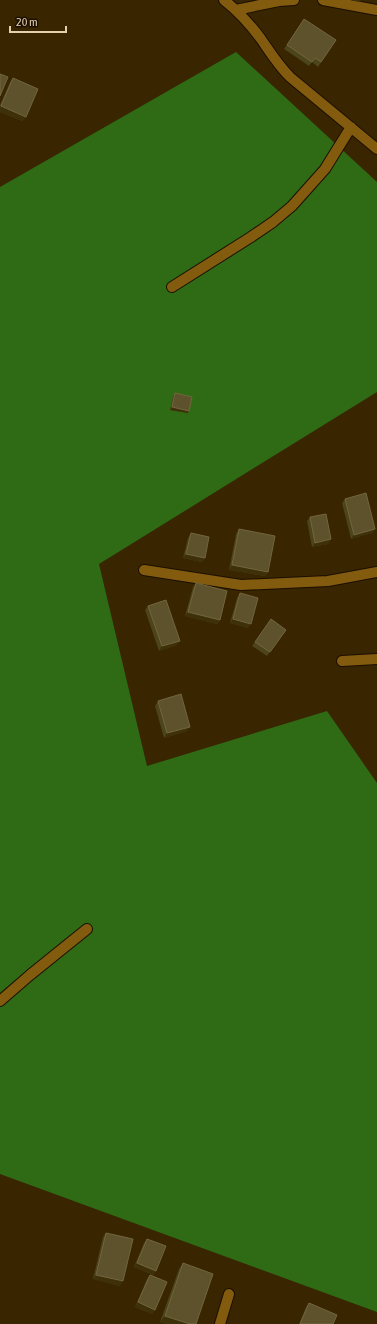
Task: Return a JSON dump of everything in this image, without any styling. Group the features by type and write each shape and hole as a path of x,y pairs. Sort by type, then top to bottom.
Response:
{"street":[{"path":"224,0 236,10 260,38 279,66 377,149"},
{"path":"236,10 279,1 294,0"},
{"path":"323,0 377,10"},
{"path":"172,287 251,237 273,222 292,206 325,169 351,127"},
{"path":"144,570 241,585 328,581 377,572"},
{"path":"342,661 377,659"},
{"path":"0,1001 87,928"},
{"path":"220,1324 229,1294"}],"green space":[{"path":"236,52 377,182 377,392 99,564 147,766 327,711 377,783 377,1312 0,1174 0,187"}],"building":[{"path":"304,19 336,40 321,62 315,58 312,62 287,45"},
{"path":"0,74 8,77 0,96"},
{"path":"13,78 38,89 26,117 1,106"},
{"path":"175,393 192,397 189,411 172,407"},
{"path":"366,493 375,529 354,535 345,499"},
{"path":"326,514 331,539 315,543 310,517"},
{"path":"239,529 275,536 268,572 232,565"},
{"path":"191,533 209,537 205,558 186,554"},
{"path":"196,583 227,591 220,620 188,612"},
{"path":"240,593 258,598 251,624 233,619"},
{"path":"166,600 180,641 162,646 148,606"},
{"path":"271,619 286,630 270,652 255,642"},
{"path":"181,694 190,727 167,733 158,701"},
{"path":"106,1233 133,1239 123,1281 96,1275"},
{"path":"147,1239 166,1246 156,1271 137,1263"},
{"path":"183,1263 213,1274 196,1324 190,1324 165,1316"},
{"path":"150,1275 167,1282 155,1310 138,1302"},
{"path":"309,1303 337,1315 333,1324 300,1324"}]}
